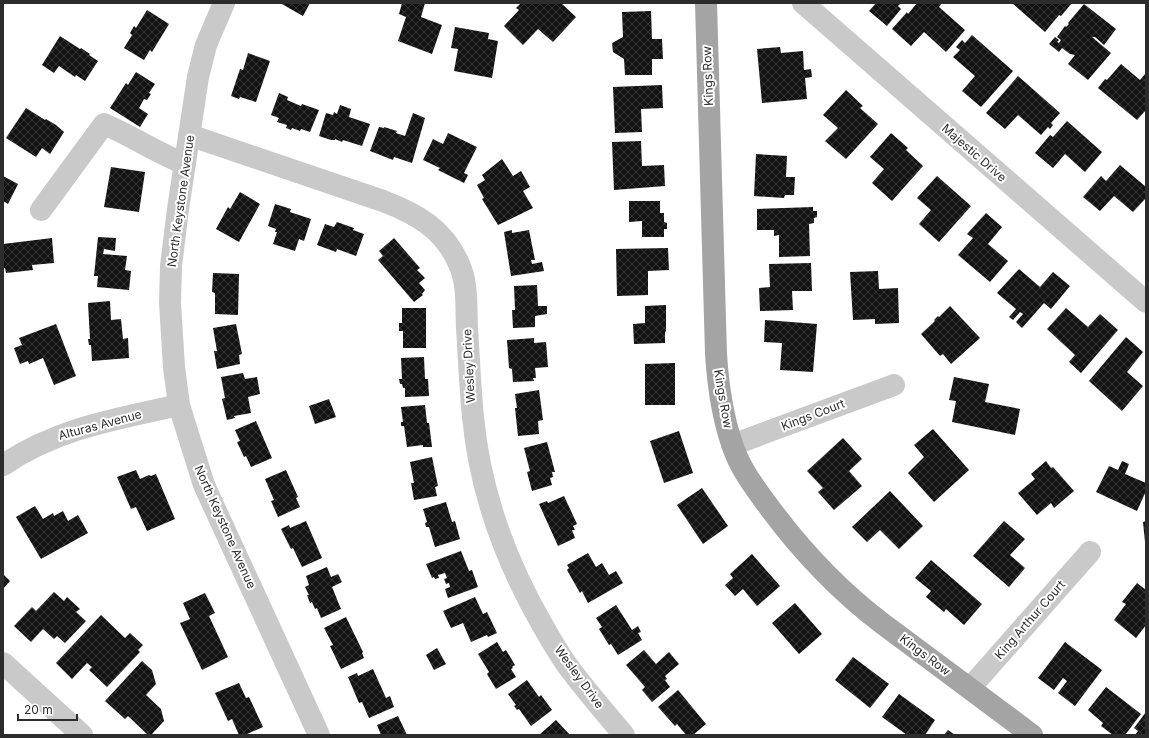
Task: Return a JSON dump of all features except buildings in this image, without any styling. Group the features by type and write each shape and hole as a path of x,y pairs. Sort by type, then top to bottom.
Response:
{"main road":[{"name":"Kings Row","path":"706,3 716,354 722,411 732,445 742,467 756,490 808,556 835,584 863,609 1032,735"}],"street":[{"name":"North Keystone Avenue","path":"224,3 206,45 198,77 190,136 184,164 171,266 170,303 174,367 179,405 204,484 319,735"},
{"name":"Majestic Drive","path":"803,3 1146,302"},
{"path":"41,210 104,124 118,130 164,156 184,164"},
{"name":"Wesley Drive","path":"190,136 383,200 423,219 437,231 449,245 460,265 466,291 470,389 474,433 482,476 494,520 509,559 529,601 551,639 572,672 624,735"},
{"name":"Kings Court","path":"732,445 894,385"},
{"name":"Alturas Avenue","path":"3,465 21,453 54,437 91,425 179,405"},
{"name":"King Arthur Court","path":"970,688 1090,552"},
{"path":"3,663 82,735"}]}
